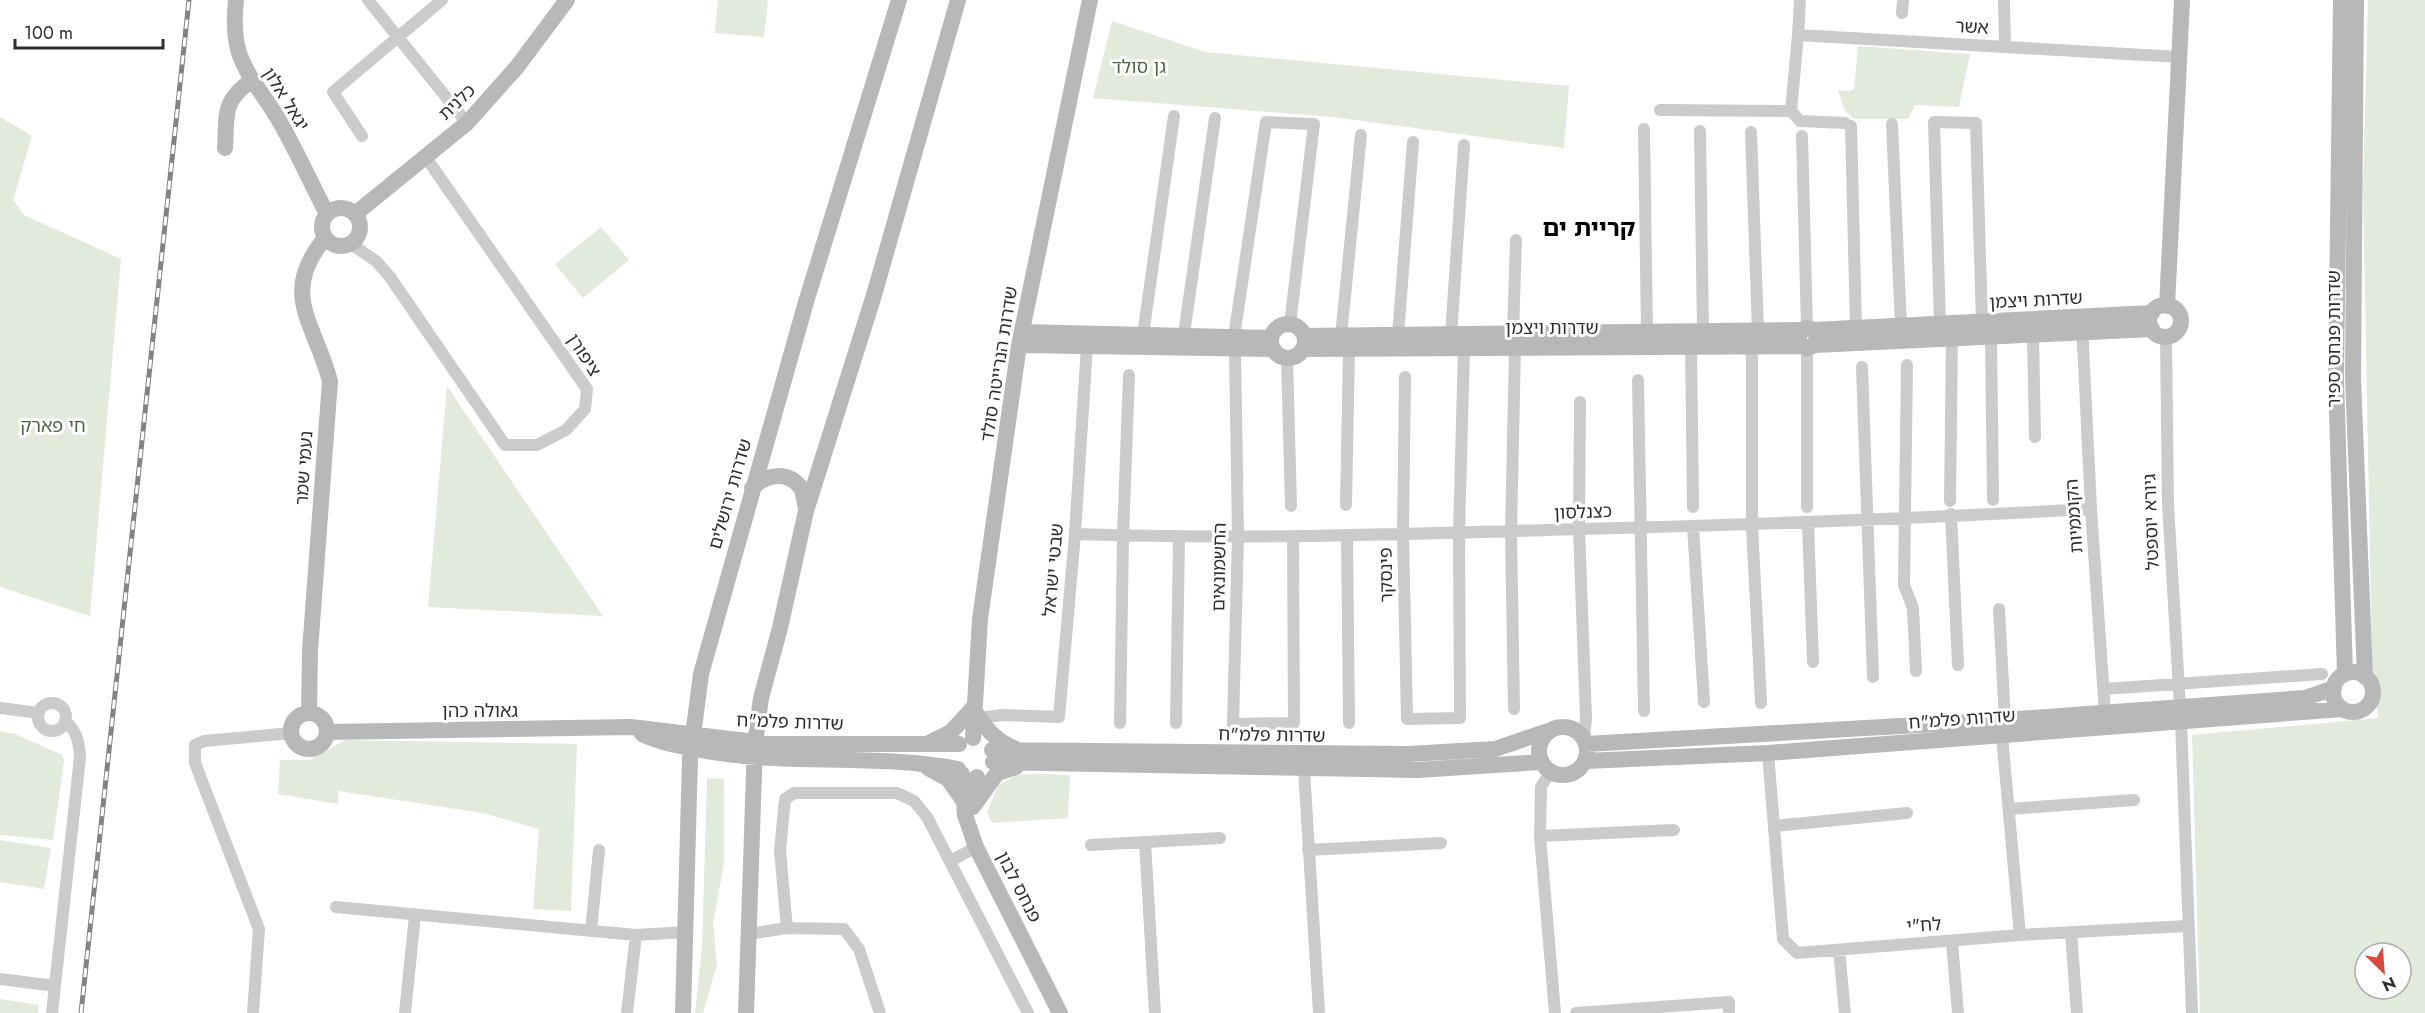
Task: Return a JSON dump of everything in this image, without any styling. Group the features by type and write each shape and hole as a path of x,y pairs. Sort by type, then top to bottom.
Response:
{"street":[{"name":"יגאל אלון","path":"236,0 233,28 236,50 280,123 327,214"},
{"path":"368,0 467,123"},
{"path":"362,136 333,92 442,0"},
{"name":"כלנית","path":"355,214 467,123 517,67 567,0"},
{"name":"שדרות ירושלים","path":"683,1013 687,932 689,786 697,694 752,488 899,0"},
{"path":"746,1013 758,712 806,512 874,295 958,0"},
{"name":"שדרות הנרייטה סולד","path":"966,741 976,713 980,619 1020,339 1090,0"},
{"path":"1800,0 1791,111 1800,121 1848,124 1856,328"},
{"path":"1902,13 1903,0"},
{"path":"2004,0 2005,47"},
{"path":"2167,306 2182,0"},
{"name":"שדרות פנחס ספיר","path":"2341,0 2336,379 2345,674"},
{"name":"שדרות פנחס ספיר","path":"2342,709 2360,711 2370,703 2373,691 2365,677 2353,379 2356,0"},
{"name":"אשר","path":"1798,35 2180,57"},
{"path":"225,147 228,106 235,92 252,80"},
{"path":"1660,110 1791,111"},
{"path":"1143,335 1174,116"},
{"path":"1184,334 1215,118"},
{"name":"החשמונאים","path":"1290,324 1314,124 1266,122 1235,343 1238,537 1233,724 1294,723 1293,536"},
{"path":"1940,324 1934,122 1976,123 1982,322"},
{"path":"1892,124 1901,326"},
{"path":"1644,129 1647,332"},
{"path":"1700,131 1703,331"},
{"path":"1751,132 1755,338 1752,525 1761,703"},
{"path":"1346,505 1345,342 1361,135"},
{"path":"1802,136 1808,338 1807,507"},
{"path":"1398,335 1413,142"},
{"path":"1451,335 1464,145"},
{"name":"ציפורן","path":"351,244 376,261 390,277 505,445 537,445 566,430 585,409 587,390 425,156"},
{"path":"345,208 355,214 360,231 351,244 335,245 325,238 322,225 327,214 345,208"},
{"name":"נעמי שמר","path":"309,713 310,651 330,381 322,353 305,312 301,287 306,265 325,238"},
{"path":"1514,709 1511,532 1516,240"},
{"path":"2167,306 2176,310 2181,319 2176,333 2156,326 2158,307 2167,306"},
{"name":"שדרות ויצמן","path":"1808,338 1856,328 1982,322 2156,326"},
{"path":"1020,339 1184,334 1277,348 1296,356 1304,343 1299,328 1290,324 1280,326 1277,348 1291,506"},
{"name":"שדרות ויצמן","path":"1345,342 1398,335 1451,335 1514,341 1691,346 1755,338 1952,338 2033,335 2082,325"},
{"name":"הקוממיות","path":"2082,325 2091,509 2106,714"},
{"name":"גיורא יוספטל","path":"2156,326 2181,714 2192,1013"},
{"name":"שדרות ויצמן","path":"1304,343 1345,342 1464,348 1514,341 1647,332 1703,331 1755,338"},
{"path":"2033,335 2035,437"},
{"path":"1991,337 1993,500"},
{"path":"1950,501 1952,338"},
{"path":"1020,339 1087,346 1235,343"},
{"name":"שבטי ישראל","path":"976,713 1059,717 1075,534 1087,346"},
{"path":"1691,346 1693,507"},
{"path":"1459,533 1464,348"},
{"path":"1907,365 1904,585 1913,608 1916,671"},
{"path":"1862,367 1873,677"},
{"path":"1120,723 1123,536 1129,375"},
{"name":"פינסקר","path":"1406,377 1403,534 1407,719 1460,718 1459,533"},
{"path":"1638,380 1644,711"},
{"path":"1546,767 1566,775 1574,772 1585,747 1579,529 1580,402"},
{"path":"752,488 769,477 779,475 788,477 802,489 806,512"},
{"name":"כצנלסון","path":"1075,534 1179,538 1511,532 1808,523 1951,514 2091,509"},
{"path":"1951,514 1958,665"},
{"path":"1808,523 1813,662"},
{"path":"1693,527 1704,702"},
{"path":"1347,535 1349,723"},
{"path":"1176,723 1179,538"},
{"path":"1999,609 2009,809 2020,935"},
{"path":"2342,709 2335,700 2334,688 2345,674 2355,673 2365,677"},
{"path":"2104,689 2322,674"},
{"name":"שדרות פלמ\"ח","path":"1585,747 1768,753 2004,728 2181,714 2305,698 2334,688"},
{"path":"689,786 677,760 656,734 682,716 697,694"},
{"path":"56,703 66,712 65,721 60,729 51,730 42,726 39,713 48,704 56,703"},
{"path":"0,708 39,713"},
{"name":"שדרות פלמ\"ח","path":"1585,747 2004,728 2106,714 2342,709"},
{"path":"758,712 767,734 784,744"},
{"path":"309,713 320,716 328,732 319,747 307,750 296,744 291,733 294,721 309,713"},
{"path":"924,745 951,732 976,713 1000,742 1026,752"},
{"path":"52,1013 80,757 77,736 73,728 65,721"},
{"name":"גאולה כהן","path":"328,732 631,727 692,741"},
{"path":"1555,1013 1540,836 1541,787 1546,767 1539,744 1548,731 1555,727 1571,728 1585,747"},
{"name":"שדרות פלמ\"ח","path":"993,756 1026,752 1408,754 1495,749 1548,731"},
{"path":"253,1013 259,929 195,763 193,752 195,745 204,741 291,733"},
{"name":"שדרות פלמ\"ח","path":"692,741 755,750 913,762 966,773"},
{"path":"966,741 985,741 993,756 986,773 966,773 954,759 966,741"},
{"name":"שדרות פלמ\"ח","path":"755,750 784,744 924,745 966,741"},
{"name":"לח\"י","path":"1768,753 1783,939 1797,953 2020,935 2187,926"},
{"name":"שדרות פלמ\"ח","path":"993,756 1051,764 1418,770 1546,767"},
{"path":"913,762 941,774 968,803 997,773 1018,766 1051,764"},
{"path":"1304,769 1319,1013"},
{"name":"פנחס לבון","path":"966,773 968,803 978,830 1071,1013"},
{"path":"787,928 780,851 783,805 788,796 897,794 914,801 927,817 1028,1013"},
{"path":"2009,809 2134,800"},
{"name":"פנחס לבון","path":"968,803 965,815 976,847 1060,1013"},
{"path":"1774,826 1907,813"},
{"path":"1540,836 1674,830"},
{"path":"1091,845 1220,838"},
{"path":"1144,842 1155,1013"},
{"path":"1308,850 1441,843"},
{"path":"951,861 976,847"},
{"path":"591,931 599,850"},
{"path":"336,908 636,935 687,932"},
{"path":"405,1013 416,915"},
{"path":"749,934 787,928 844,929 860,949 880,1013"},
{"path":"2071,932 2077,1013"},
{"path":"627,1013 636,935"},
{"path":"1952,942 1958,1013"},
{"path":"1839,950 1845,1013"},
{"path":"0,980 55,986"},
{"path":"1576,1013 1729,1007"}],"green space":[{"path":"718,0 768,0 764,37 715,33"},
{"path":"2368,0 2425,0 2425,1013 2200,1013 2192,735 2378,718 2372,668 2363,188"},
{"name":"גן סולד","path":"1112,21 1205,52 1569,86 1564,148 1333,117 1093,98"},
{"path":"1858,46 1970,54 1959,107 1915,105 1908,119 1854,119 1845,111 1838,91 1854,90"},
{"name":"חי פארק","path":"0,117 32,136 13,200 24,215 121,259 90,616 0,587"},
{"path":"601,227 629,260 583,298 555,264"},
{"path":"447,386 603,616 428,607"},
{"path":"0,731 15,734 62,755 64,761 53,840 0,835"},
{"path":"345,740 577,744 571,911 533,909 539,829 483,813 338,791 338,804 278,794 280,760 310,760"},
{"path":"1017,775 1070,775 1068,818 992,823 987,813 998,785"},
{"path":"707,778 724,779 724,864 713,923 717,964 703,1013 695,1013 702,948"},
{"path":"0,840 51,848 44,889 0,882"},
{"path":"0,999 39,1005 38,1013 0,1013"}],"railway":[{"path":"81,1013 189,0"}],"district":[{"name":"קריית ים","path":"1589,228"}]}
